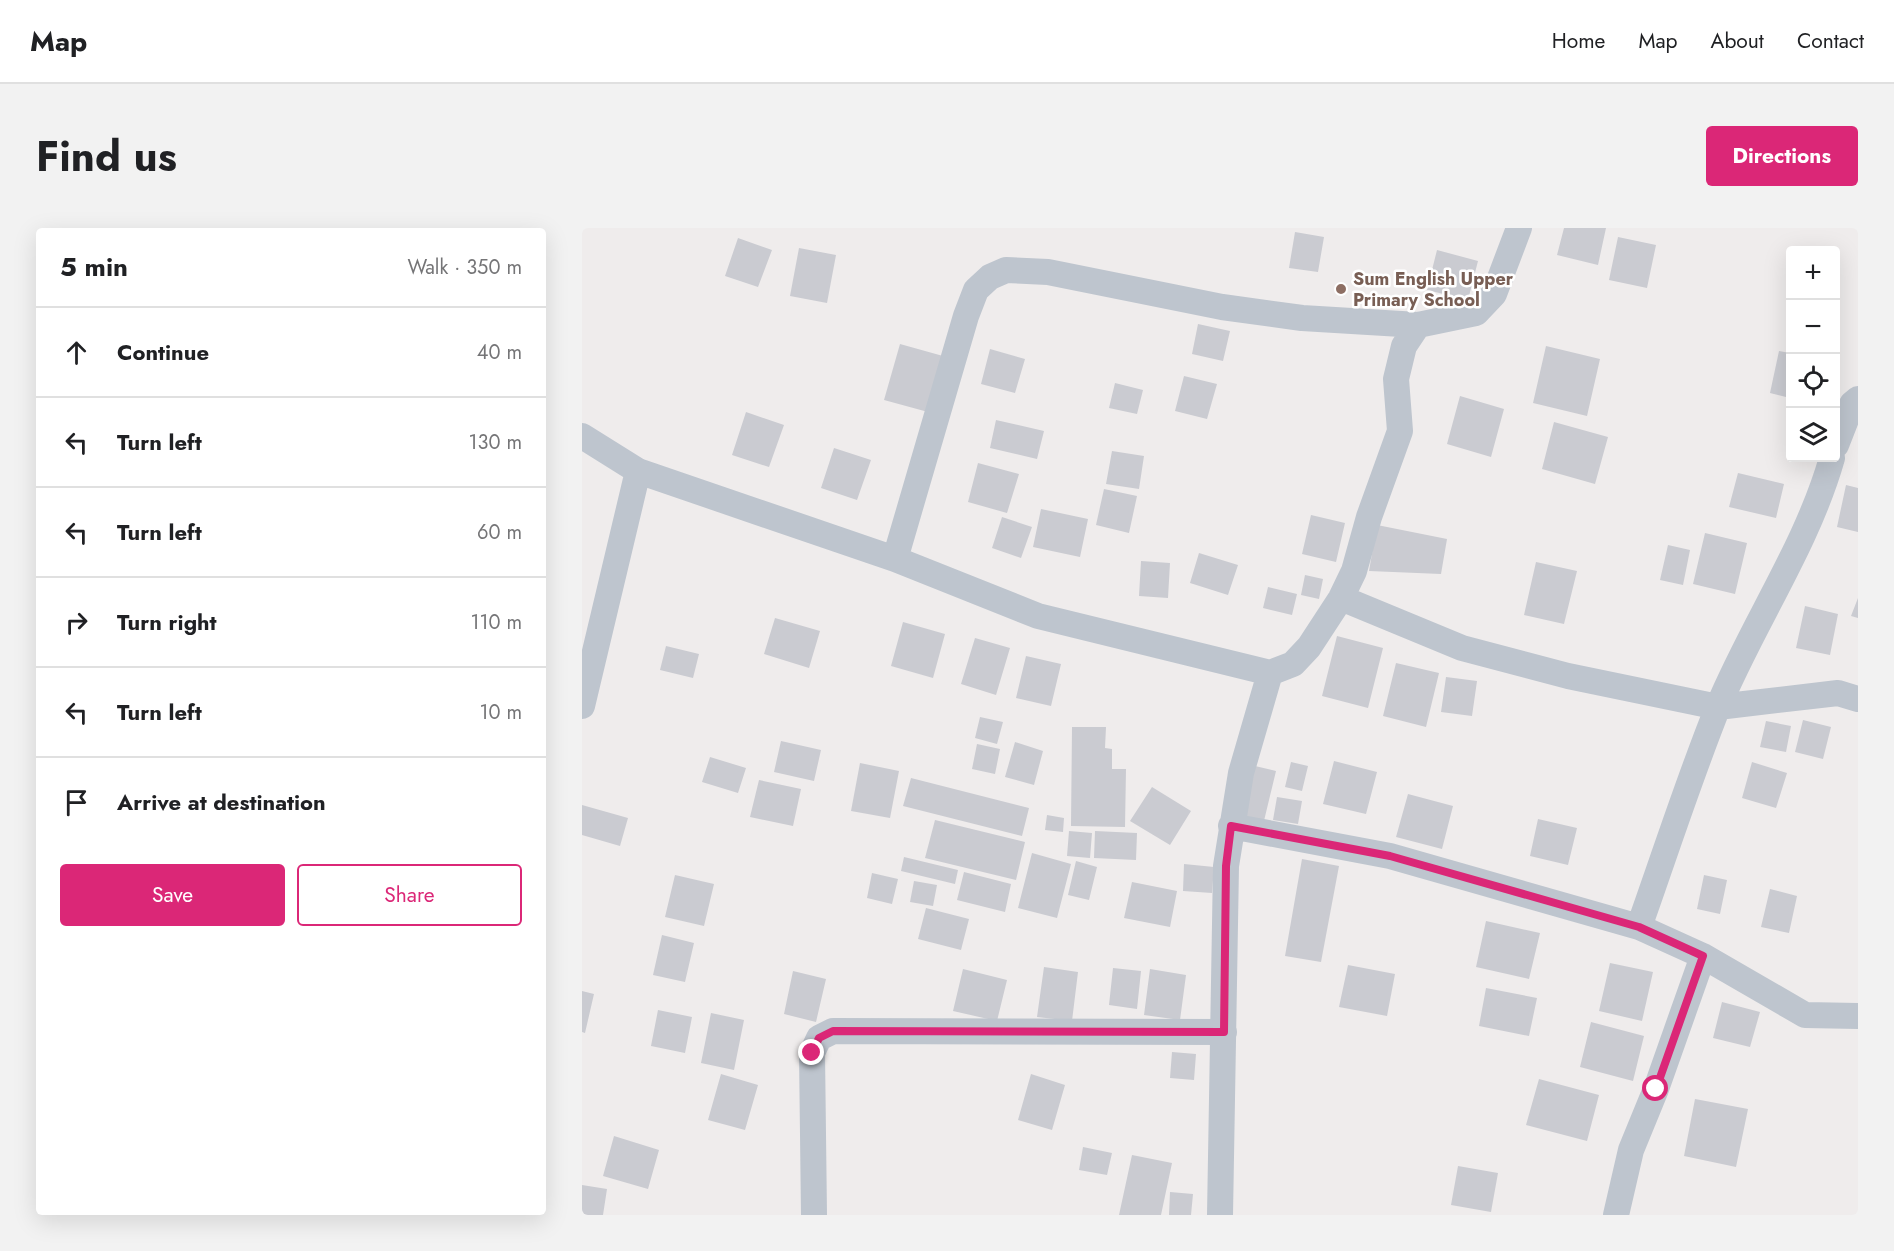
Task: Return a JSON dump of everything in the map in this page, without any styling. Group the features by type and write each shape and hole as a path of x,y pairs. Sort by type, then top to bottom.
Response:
{"street":[{"path":"895,559 970,307 976,290 990,277 1006,270 1048,272 1222,307 1290,317 1418,325 1476,313 1494,294 1519,228"},
{"path":"582,436 638,471 895,559 1038,616 1270,673 1293,664 1309,647 1341,598 1354,571 1369,517 1400,430 1396,379 1404,346 1418,325"},
{"path":"1840,435 1852,404 1858,399"},
{"path":"1639,927 1718,707 1759,618 1798,545 1831,462"},
{"path":"582,706 638,471"},
{"path":"1341,598 1462,648 1568,675 1718,707 1838,693 1858,699"},
{"path":"1220,1215 1226,866 1241,773 1270,673"},
{"path":"1231,826 1390,856 1639,927 1703,956 1805,1015 1858,1016"},
{"path":"1616,1215 1631,1150 1656,1089 1703,956"},
{"path":"814,1215 812,1053 819,1038 833,1031 1224,1032"}],"building":[{"path":"1564,228 1606,228 1598,265 1557,255"},
{"name":"Sum English Upper Primary School","path":"1295,232 1324,237 1318,272 1289,268"},
{"path":"1618,237 1656,245 1647,288 1609,280"},
{"path":"738,238 772,250 758,287 725,276"},
{"path":"799,248 836,255 827,303 790,296"},
{"path":"1437,250 1478,261 1468,300 1427,290"},
{"path":"1198,324 1230,331 1223,361 1192,354"},
{"path":"900,344 943,356 928,412 884,400"},
{"path":"1546,346 1600,359 1587,416 1533,403"},
{"path":"990,349 1025,359 1015,393 981,384"},
{"path":"1779,351 1786,352 1786,397 1770,393"},
{"path":"1184,376 1217,384 1207,419 1175,411"},
{"path":"1115,383 1143,390 1137,414 1109,408"},
{"path":"1460,396 1504,409 1491,457 1447,444"},
{"path":"746,412 784,425 769,467 732,455"},
{"path":"996,420 1044,431 1037,459 990,448"},
{"path":"1554,422 1608,437 1595,484 1542,469"},
{"path":"834,448 871,460 857,500 821,488"},
{"path":"1112,451 1144,456 1139,489 1106,484"},
{"path":"978,463 1019,474 1007,513 968,502"},
{"path":"1738,473 1784,484 1776,518 1729,507"},
{"path":"1846,485 1858,488 1858,532 1837,527"},
{"path":"1104,489 1137,496 1129,533 1096,525"},
{"path":"1041,509 1088,519 1080,557 1033,547"},
{"path":"1311,515 1345,523 1336,562 1302,554"},
{"path":"1002,517 1032,527 1021,558 992,548"},
{"path":"1377,525 1447,539 1441,574 1369,571"},
{"path":"1705,533 1747,543 1735,594 1693,584"},
{"path":"1668,545 1690,550 1683,585 1660,580"},
{"path":"1199,553 1238,565 1228,595 1190,583"},
{"path":"1141,561 1170,563 1168,598 1139,596"},
{"path":"1536,562 1577,571 1564,624 1524,615"},
{"path":"1305,575 1323,579 1319,599 1301,595"},
{"path":"1268,587 1297,594 1292,615 1263,608"},
{"path":"1858,598 1858,618 1851,616"},
{"path":"1805,606 1838,614 1830,655 1796,648"},
{"path":"775,618 820,631 809,668 764,654"},
{"path":"903,622 945,634 933,678 891,666"},
{"path":"1337,636 1383,648 1368,708 1322,696"},
{"path":"975,638 1010,648 996,695 961,684"},
{"path":"666,646 699,654 693,678 660,670"},
{"path":"1026,656 1061,664 1051,706 1016,698"},
{"path":"1396,663 1439,673 1426,727 1383,716"},
{"path":"1446,677 1477,681 1472,716 1441,712"},
{"path":"980,717 1003,722 997,744 975,738"},
{"path":"1803,720 1831,727 1823,759 1795,752"},
{"path":"1766,721 1791,726 1786,752 1760,747"},
{"path":"1072,727 1106,727 1105,748 1112,749 1112,769 1126,769 1125,827 1071,826"},
{"path":"781,741 821,750 814,781 774,772"},
{"path":"1015,742 1043,751 1034,785 1005,777"},
{"path":"977,744 1000,749 995,774 972,769"},
{"path":"710,757 746,768 738,793 702,782"},
{"path":"1334,761 1377,772 1366,814 1323,804"},
{"path":"1291,762 1308,766 1302,791 1285,787"},
{"path":"1752,762 1787,773 1776,808 1742,798"},
{"path":"860,763 899,771 890,818 851,811"},
{"path":"1255,766 1276,771 1263,825 1242,819"},
{"path":"911,778 1029,808 1022,836 903,806"},
{"path":"759,780 801,789 793,826 750,817"},
{"path":"1152,787 1191,811 1170,845 1130,821"},
{"path":"1408,794 1453,806 1442,849 1396,837"},
{"path":"1277,797 1302,801 1298,824 1273,820"},
{"path":"582,805 628,818 620,846 582,835"},
{"path":"1047,815 1064,818 1063,832 1045,830"},
{"path":"1538,819 1577,828 1568,865 1530,856"},
{"path":"935,820 1025,842 1016,880 925,858"},
{"path":"1069,831 1092,833 1090,858 1067,856"},
{"path":"1095,831 1137,833 1136,860 1094,858"},
{"path":"1032,853 1071,864 1057,918 1018,908"},
{"path":"904,857 958,870 955,884 901,871"},
{"path":"1302,859 1339,866 1321,962 1285,956"},
{"path":"1076,861 1097,867 1089,900 1068,895"},
{"path":"1184,864 1214,867 1212,893 1183,891"},
{"path":"964,872 1011,884 1005,912 957,900"},
{"path":"872,873 898,879 892,904 867,898"},
{"path":"675,875 714,884 704,926 665,917"},
{"path":"1704,875 1727,880 1720,914 1697,909"},
{"path":"914,881 937,885 933,906 910,902"},
{"path":"1132,882 1177,891 1170,927 1124,918"},
{"path":"1770,889 1797,896 1789,933 1761,927"},
{"path":"926,908 969,919 961,950 918,939"},
{"path":"1486,921 1540,933 1529,979 1476,967"},
{"path":"662,935 694,943 685,982 653,975"},
{"path":"1610,963 1653,972 1642,1021 1599,1011"},
{"path":"1348,965 1395,974 1387,1016 1339,1007"},
{"path":"1044,967 1078,972 1072,1021 1037,1017"},
{"path":"1113,968 1141,971 1137,1009 1109,1005"},
{"path":"963,969 1007,980 997,1021 953,1011"},
{"path":"1150,969 1186,975 1180,1020 1144,1015"},
{"path":"793,971 826,979 816,1022 784,1014"},
{"path":"1486,988 1537,998 1529,1036 1479,1026"},
{"path":"582,991 594,994 585,1033 582,1032"},
{"path":"1722,1002 1760,1012 1750,1047 1713,1038"},
{"path":"658,1010 692,1017 685,1053 651,1046"},
{"path":"711,1013 744,1020 734,1070 701,1063"},
{"path":"1591,1022 1644,1036 1633,1081 1580,1067"},
{"path":"1172,1052 1196,1054 1194,1080 1170,1078"},
{"path":"721,1074 758,1085 745,1130 708,1120"},
{"path":"1031,1074 1065,1085 1052,1130 1018,1120"},
{"path":"1539,1079 1599,1095 1587,1141 1526,1125"},
{"path":"1695,1099 1748,1109 1736,1167 1684,1156"},
{"path":"614,1136 659,1150 648,1189 603,1176"},
{"path":"1083,1147 1112,1153 1107,1175 1079,1170"},
{"path":"1132,1155 1172,1163 1161,1215 1119,1215"},
{"path":"1458,1166 1498,1173 1491,1212 1451,1205"},
{"path":"582,1185 607,1189 603,1215 582,1215"},
{"path":"1170,1192 1193,1194 1191,1215 1169,1215"}],"place":[{"name":"Sum English Upper Primary School","path":"1341,289"}],"route":[{"path":"812,1053 819,1038 833,1031 1224,1032 1226,866 1231,826 1390,856 1639,927 1703,956 1656,1089"}]}
